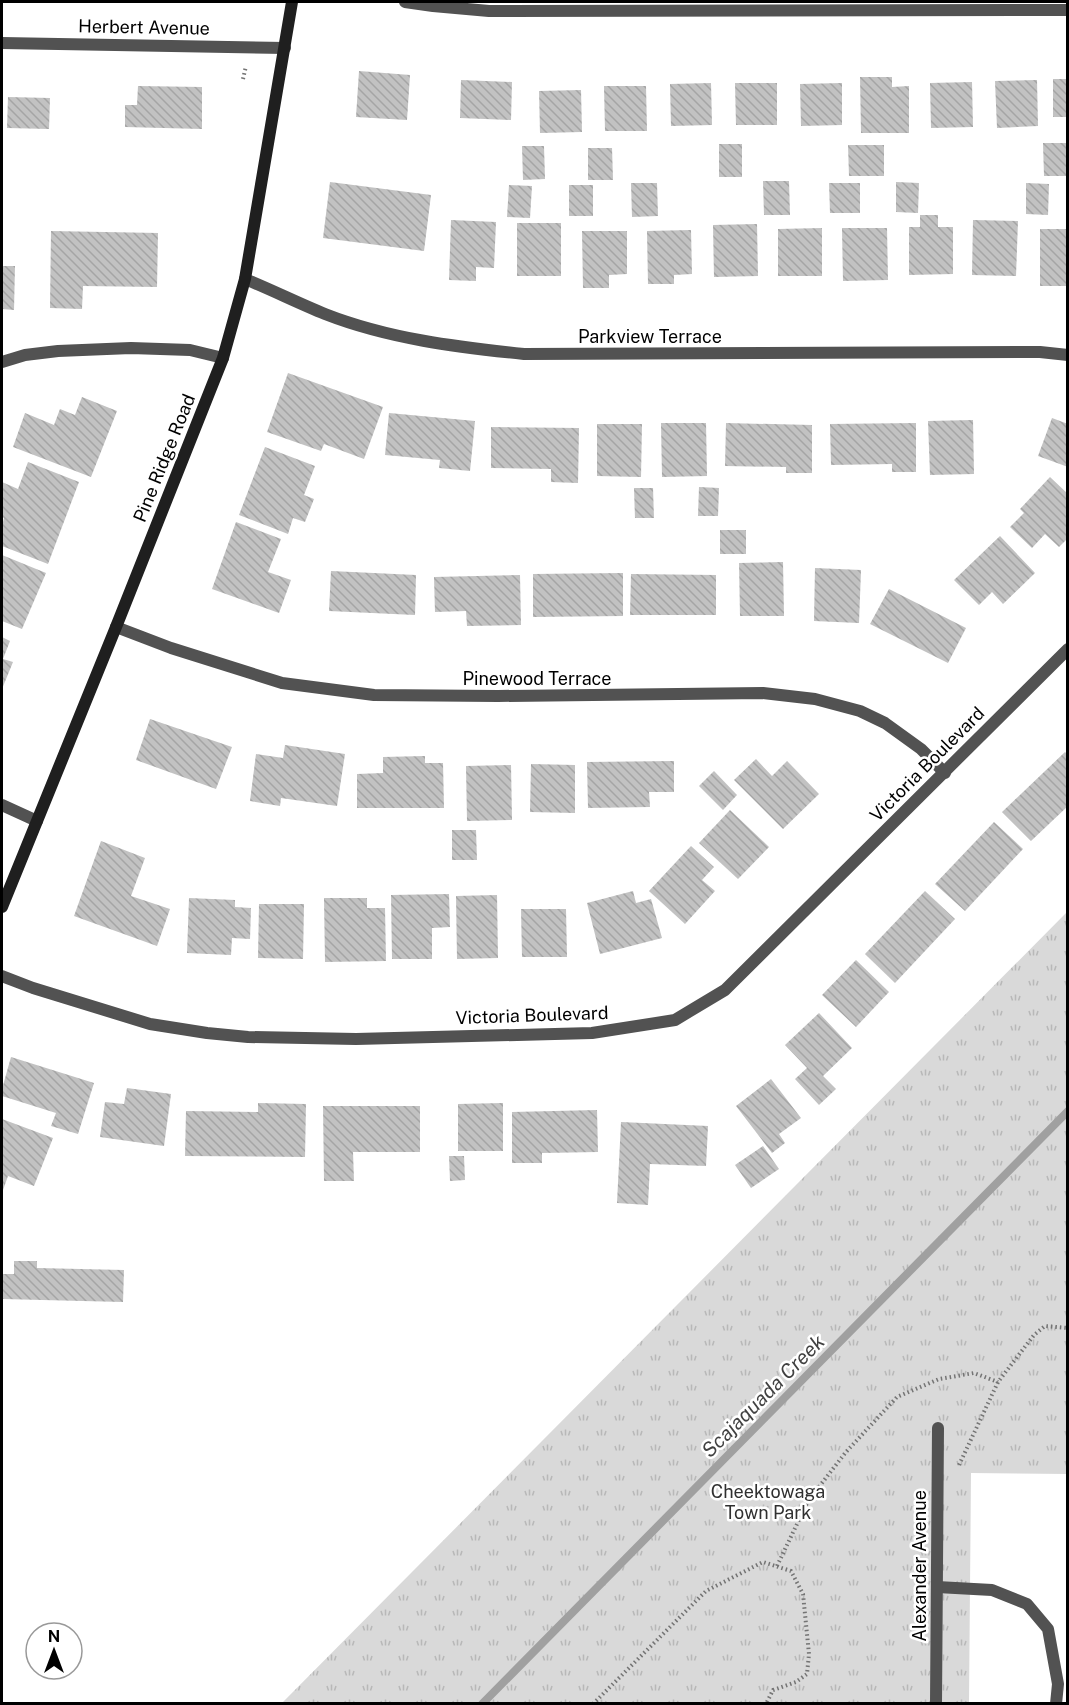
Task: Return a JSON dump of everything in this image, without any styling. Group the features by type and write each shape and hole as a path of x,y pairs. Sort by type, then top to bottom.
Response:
{"street":[{"name":"Pine Ridge Road","path":"2,908 224,358 245,279 292,2"},
{"path":"405,2 489,11 1068,10"},
{"name":"Herbert Avenue","path":"2,43 285,48"},
{"name":"Parkview Terrace","path":"245,279 327,314 391,334 457,347 524,354 1040,352 1068,355"},
{"path":"2,362 25,355 58,351 131,348 190,350 224,358"},
{"name":"Pinewood Terrace","path":"116,627 171,648 282,683 374,695 763,693 815,699 860,711 885,723 921,749 945,773"},
{"name":"Victoria Boulevard","path":"2,976 33,988 150,1024 248,1037 356,1039 592,1033 675,1020 725,990 1068,649"},
{"path":"2,806 37,821"},
{"name":"Alexander Avenue","path":"936,1704 938,1428"},
{"path":"937,1587 992,1590 1027,1604 1048,1629 1058,1684 1056,1704"}],"path":[{"path":"243,79 245,69"},
{"path":"957,1468 998,1382 1034,1335 1045,1326 1068,1328"},
{"path":"777,1566 808,1501 846,1452 897,1397 939,1379 974,1373 998,1382"},
{"path":"593,1704 706,1591 763,1562 791,1571 802,1593 809,1654 807,1674 796,1682 773,1690 766,1704"}],"green space":[{"name":"Cheektowaga Town Park","path":"1067,912 1067,1474 971,1473 969,1703 281,1704"}],"building":[{"path":"359,71 410,75 407,120 356,117"},
{"path":"860,77 892,77 892,87 909,86 909,133 861,133"},
{"path":"1053,79 1068,79 1068,117 1053,117"},
{"path":"461,80 512,82 511,120 460,118"},
{"path":"1037,80 1038,126 997,128 995,81"},
{"path":"972,82 973,127 931,128 930,83"},
{"path":"711,83 712,125 671,126 670,84"},
{"path":"735,83 777,83 777,125 736,125"},
{"path":"842,83 842,125 801,126 800,84"},
{"path":"138,86 202,87 202,129 125,127 125,105 137,105"},
{"path":"604,86 646,86 647,131 605,131"},
{"path":"581,90 582,132 540,133 539,91"},
{"path":"8,97 50,98 49,129 7,128"},
{"path":"1043,143 1068,143 1068,176 1044,176"},
{"path":"719,144 742,144 742,177 719,177"},
{"path":"848,145 884,145 884,176 849,176"},
{"path":"522,146 544,146 545,179 523,180"},
{"path":"588,148 612,148 613,180 588,180"},
{"path":"763,181 789,181 790,215 764,215"},
{"path":"330,182 431,195 424,251 323,238"},
{"path":"896,182 919,183 918,213 896,212"},
{"path":"631,183 657,183 658,216 632,217"},
{"path":"829,183 860,183 860,213 830,213"},
{"path":"1026,183 1049,184 1048,215 1026,214"},
{"path":"509,185 532,186 530,218 507,217"},
{"path":"569,185 593,185 593,216 569,216"},
{"path":"920,215 938,215 938,227 953,227 953,274 909,275 909,227 920,227"},
{"path":"451,220 496,222 494,268 476,267 476,281 449,280"},
{"path":"973,220 1018,221 1016,276 972,275"},
{"path":"517,223 561,223 561,276 517,276"},
{"path":"757,224 758,276 714,277 713,225"},
{"path":"822,228 822,276 778,276 778,229"},
{"path":"842,228 887,228 888,280 843,281"},
{"path":"1040,229 1068,229 1067,286 1040,286"},
{"path":"691,230 692,274 674,275 674,284 648,284 647,231"},
{"path":"51,231 158,233 157,287 83,286 82,309 50,308"},
{"path":"582,231 627,231 627,274 609,275 609,288 583,288"},
{"path":"2,266 15,266 14,310 2,309"},
{"path":"288,373 383,407 364,459 324,444 321,451 267,432"},
{"path":"82,397 117,411 91,477 13,447 25,413 54,425 60,409 75,415"},
{"path":"389,413 475,421 470,471 439,468 440,460 385,455"},
{"path":"1052,418 1068,424 1068,467 1038,456"},
{"path":"973,420 974,474 930,475 928,421"},
{"path":"661,423 706,423 707,476 662,477"},
{"path":"726,423 812,425 812,473 786,473 786,467 725,466"},
{"path":"916,423 916,472 892,472 892,464 831,465 830,424"},
{"path":"597,424 642,424 641,477 597,476"},
{"path":"491,427 579,428 578,483 551,482 551,469 491,468"},
{"path":"265,447 315,466 304,495 314,499 305,522 293,518 288,534 239,515"},
{"path":"28,462 79,482 48,564 2,546 4,518 2,517 2,482 18,489"},
{"path":"1050,477 1068,494 1068,538 1059,547 1045,534 1032,548 1010,527 1024,513 1020,509"},
{"path":"699,487 719,488 718,516 698,516"},
{"path":"634,488 653,488 654,518 635,518"},
{"path":"236,522 281,539 268,572 291,580 279,613 212,589"},
{"path":"720,530 746,530 746,554 720,554"},
{"path":"1000,536 1035,573 1003,604 992,592 979,605 954,580"},
{"path":"2,555 46,573 22,629 2,621"},
{"path":"783,562 784,616 740,616 739,563"},
{"path":"815,568 861,570 859,623 814,621"},
{"path":"331,571 416,575 415,615 329,611"},
{"path":"623,573 623,616 533,617 533,574"},
{"path":"631,574 716,575 716,615 630,615"},
{"path":"520,575 521,625 467,626 466,611 435,612 434,577"},
{"path":"889,589 966,628 948,663 870,624"},
{"path":"2,637 10,641 3,659 13,662 2,689"},
{"path":"150,719 232,747 216,789 136,760"},
{"path":"285,745 345,754 337,806 281,798 280,806 250,801 256,754 283,758"},
{"path":"1065,752 1068,755 1068,806 1031,841 1002,812"},
{"path":"425,756 425,763 443,763 444,808 357,808 357,774 383,773 383,757"},
{"path":"756,759 772,776 787,761 819,794 783,829 734,780"},
{"path":"674,761 674,792 649,792 650,807 588,808 587,762"},
{"path":"531,764 575,765 575,813 530,812"},
{"path":"511,765 512,820 467,821 466,766"},
{"path":"714,771 737,795 723,810 699,786"},
{"path":"730,810 769,847 738,879 699,843"},
{"path":"994,822 1023,849 965,911 935,884"},
{"path":"452,830 476,830 477,860 452,860"},
{"path":"101,841 145,858 131,896 170,909 157,946 74,916"},
{"path":"691,846 714,867 702,880 715,891 685,924 649,891"},
{"path":"633,891 636,903 651,899 662,938 600,954 587,903"},
{"path":"925,891 955,919 895,983 865,954"},
{"path":"449,894 450,927 432,928 432,959 392,959 391,895"},
{"path":"497,895 498,958 457,959 456,896"},
{"path":"189,898 235,900 235,907 251,908 250,939 232,938 231,955 187,953"},
{"path":"324,898 367,898 367,908 385,908 386,961 325,962"},
{"path":"259,904 304,904 303,959 258,958"},
{"path":"521,909 566,909 567,957 522,957"},
{"path":"856,960 889,992 856,1027 822,995"},
{"path":"819,1013 852,1048 823,1076 836,1089 819,1105 795,1079 807,1068 785,1045"},
{"path":"11,1057 94,1083 78,1134 51,1126 56,1113 2,1096"},
{"path":"771,1079 801,1118 779,1134 785,1143 772,1153 736,1106"},
{"path":"127,1088 171,1094 164,1146 100,1137 105,1102 124,1104"},
{"path":"258,1103 306,1104 305,1157 185,1156 186,1111 258,1112"},
{"path":"503,1103 503,1151 458,1151 458,1104"},
{"path":"323,1106 420,1106 420,1152 353,1152 354,1181 324,1181"},
{"path":"597,1110 598,1152 542,1153 542,1163 512,1163 512,1112"},
{"path":"2,1119 53,1138 34,1186 8,1176 2,1193"},
{"path":"621,1122 708,1126 706,1166 650,1164 648,1205 617,1203"},
{"path":"763,1146 779,1169 751,1188 735,1165"},
{"path":"449,1156 464,1156 465,1180 450,1181"},
{"path":"14,1261 37,1261 37,1268 124,1270 123,1302 2,1299 2,1274 14,1274"}],"waterway":[{"name":"Scajaquada Creek","path":"482,1704 1068,1111"}]}
